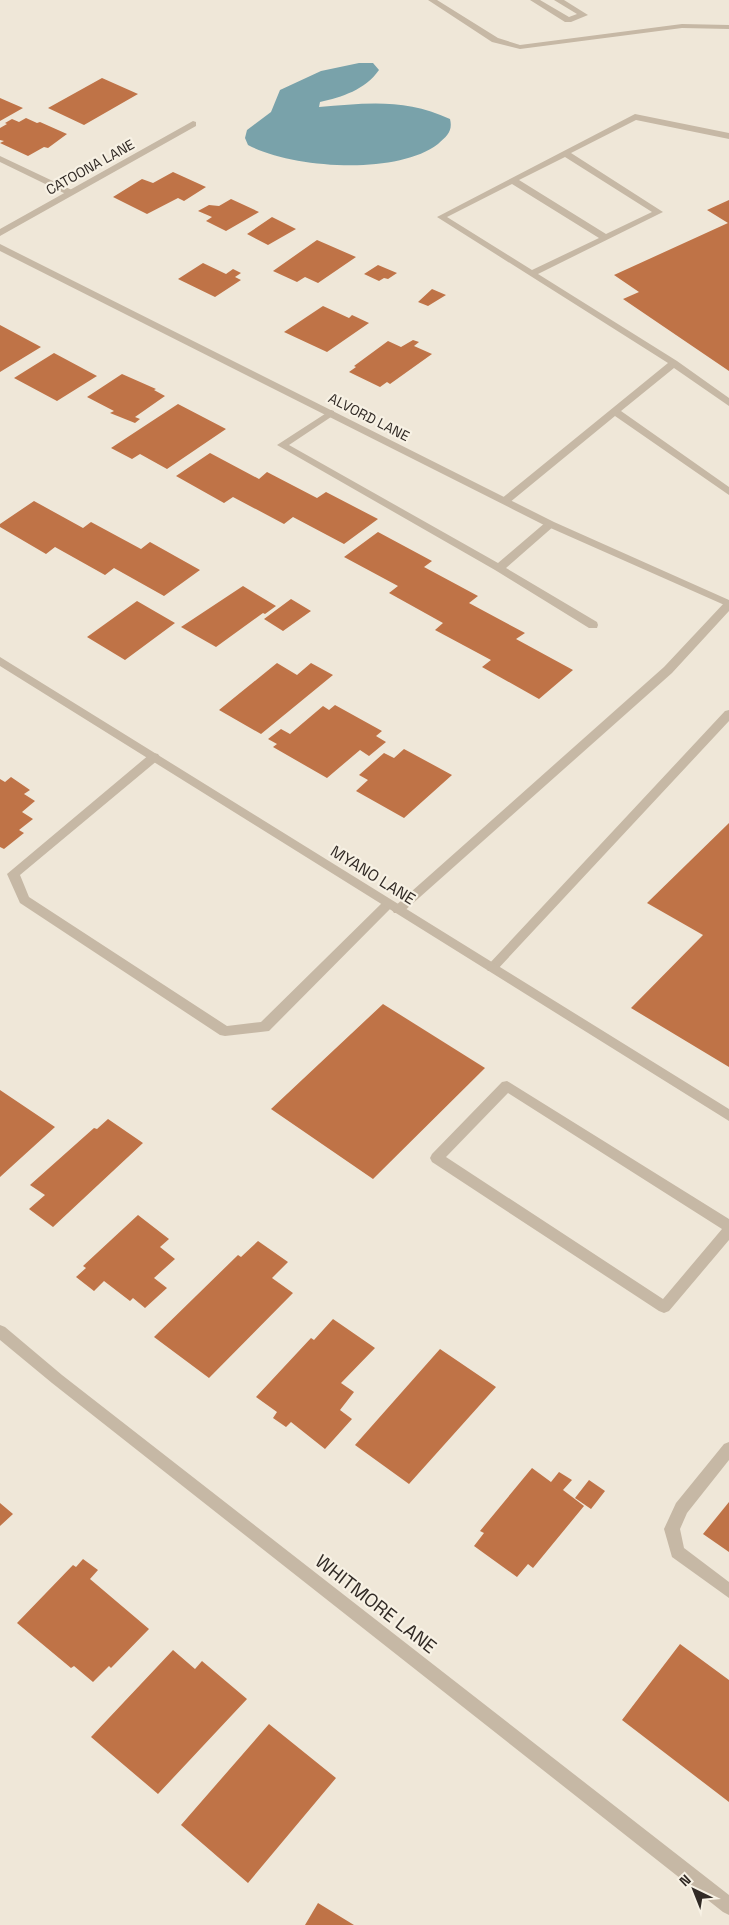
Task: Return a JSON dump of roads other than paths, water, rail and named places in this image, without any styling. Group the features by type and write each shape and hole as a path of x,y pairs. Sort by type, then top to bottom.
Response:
{"street":[{"path":"432,0 495,40 520,47 682,26 729,28"},
{"path":"534,0 568,20 584,15 558,0"},
{"path":"729,136 635,117 441,217 674,363 729,403"},
{"name":"CATOONA LANE","path":"0,233 193,124"},
{"path":"533,273 659,212 565,153"},
{"path":"0,159 71,193"},
{"path":"512,180 606,238"},
{"name":"ALVORD LANE","path":"0,247 505,502 729,604"},
{"path":"505,502 674,363"},
{"path":"616,412 729,492"},
{"path":"330,414 282,445 499,568 593,625"},
{"path":"499,568 550,524"},
{"path":"154,757 14,874 24,900 225,1031 264,1027 393,907 668,670 729,604"},
{"name":"MYANO LANE","path":"0,661 729,1116"},
{"path":"492,968 729,714"},
{"path":"729,1226 507,1086 437,1158 664,1307 729,1230"},
{"name":"WHITMORE LANE","path":"0,1331 57,1379 729,1906"},
{"path":"729,1450 681,1508 672,1529 677,1552 729,1592"}],"water":[{"path":"359,63 373,63 379,70 360,88 337,98 320,102 319,107 385,104 417,108 450,119 451,127 447,136 438,144 420,154 397,161 371,164 344,165 290,159 267,153 248,145 245,138 247,130 271,112 280,90 321,71"}]}
